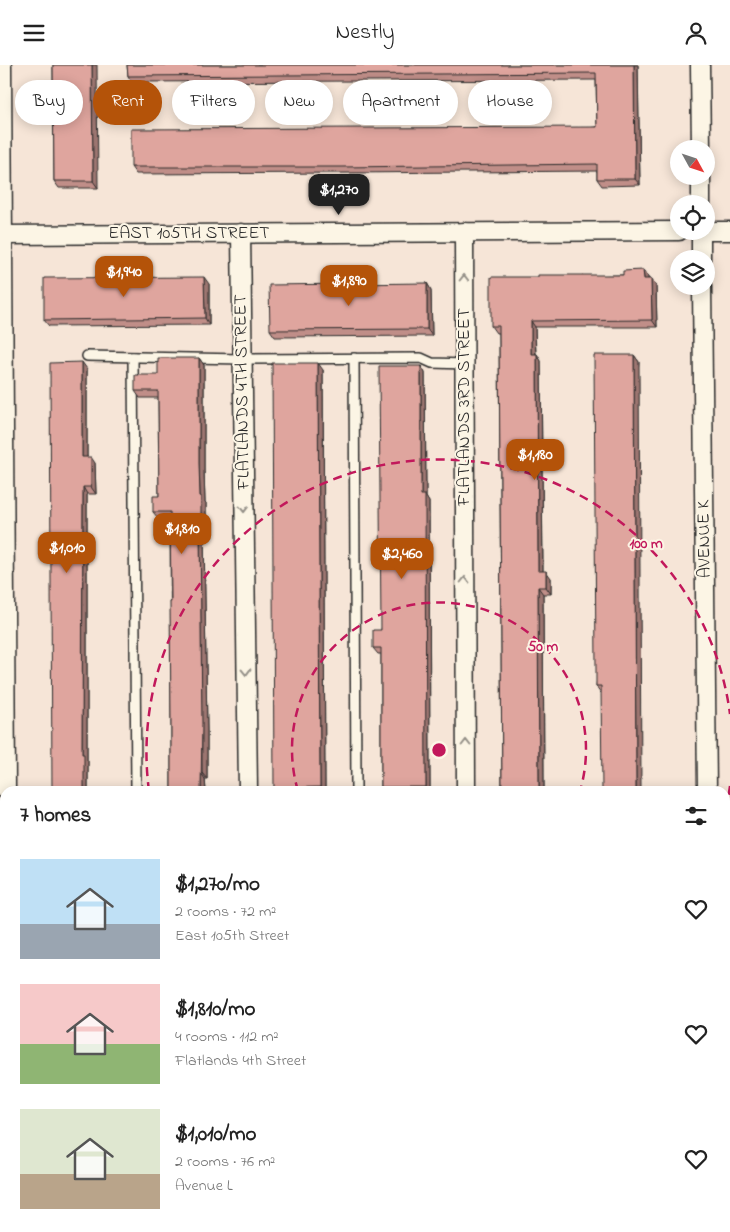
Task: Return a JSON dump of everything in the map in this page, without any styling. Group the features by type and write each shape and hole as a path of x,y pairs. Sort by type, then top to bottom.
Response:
{"street":[{"path":"2,65 6,786"},
{"path":"700,65 701,140"},
{"name":"EAST 105TH STREET","path":"2,235 670,231"},
{"path":"715,231 730,231"},
{"name":"FLATLANDS 3RD STREET","path":"464,232 466,786"},
{"name":"FLATLANDS 4TH STREET","path":"241,233 248,786"},
{"name":"AVENUE K","path":"702,295 707,786"}],"lane":[{"path":"87,356 242,359 421,358 432,363 464,364"},
{"path":"132,357 136,786"},
{"path":"354,358 356,786"}],"building":[{"path":"53,65 92,65 93,181 54,181 54,125 83,125 83,80 53,80"},
{"path":"127,65 634,65 635,179 597,179 597,164 131,167 131,129 597,127 596,73 128,76"},
{"path":"643,270 644,279 651,279 652,320 531,321 531,354 537,354 538,571 546,571 546,587 538,587 539,786 502,786 499,326 491,326 491,277 623,275 623,271"},
{"path":"204,277 205,318 44,320 44,278"},
{"path":"427,283 427,329 270,330 269,285"},
{"path":"594,355 634,355 636,786 602,786 601,686 596,686"},
{"path":"158,358 199,358 201,786 171,786 170,512 153,512 153,496 159,496 158,391 135,391 135,375 158,375"},
{"path":"82,362 82,457 91,457 91,487 83,487 82,754 84,754 84,786 52,786 50,363"},
{"path":"272,363 318,363 320,786 274,786"},
{"path":"379,366 421,366 421,495 425,495 426,786 381,786 381,648 373,648 373,630 381,630"}]}
